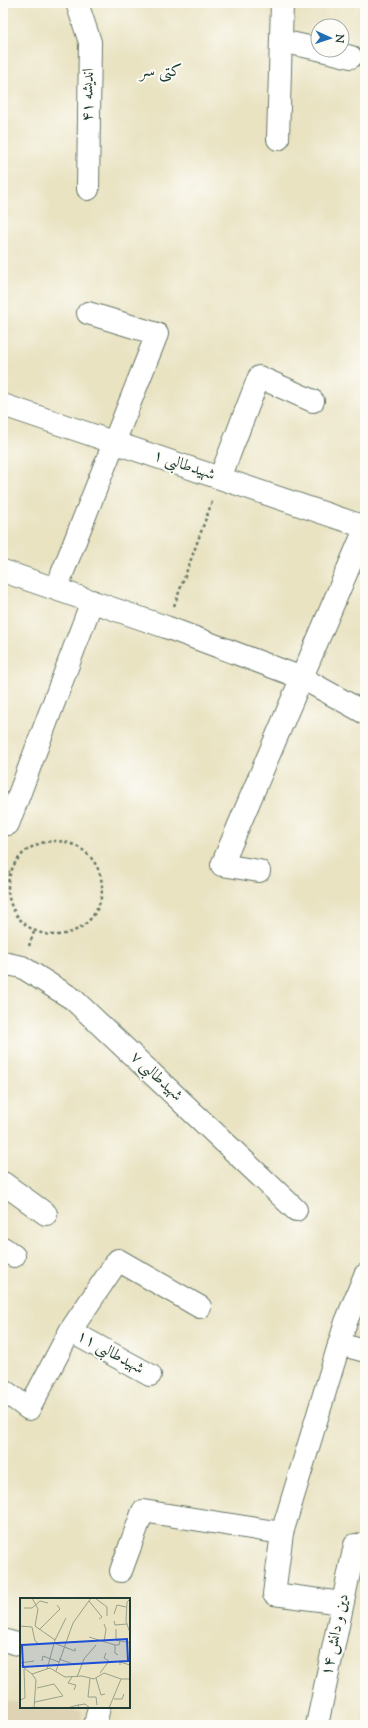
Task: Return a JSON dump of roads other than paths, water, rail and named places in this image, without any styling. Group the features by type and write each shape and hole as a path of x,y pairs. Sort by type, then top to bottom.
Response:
{"street":[{"name":"اندیشه ۴۱","path":"77,3 90,42 88,189"},
{"path":"278,140 282,3"},
{"path":"281,41 310,47"},
{"path":"56,589 157,334 88,313"},
{"path":"220,478 259,377 313,401"},
{"name":"شهیدطالبی ۱","path":"3,405 365,528"},
{"path":"260,871 222,865 365,528"},
{"path":"3,571 166,627 302,678 365,713"},
{"path":"8,824 92,601"},
{"name":"شهیدطالبی ۷","path":"3,963 22,967 73,999 296,1210"},
{"path":"3,1183 46,1214"},
{"path":"70,1331 118,1260 200,1307"},
{"path":"342,1603 274,1594 282,1533 346,1322 365,1275"},
{"name":"شهیدطالبی ۱۱","path":"3,1390 29,1409 70,1331 150,1375"},
{"path":"339,1344 365,1351"},
{"path":"121,1571 143,1511 282,1533"},
{"name":"دین و دانش ۱۴","path":"317,1725 342,1603 360,1545"},
{"path":"3,1640 20,1645"},
{"path":"95,1725 99,1708"}],"district":[{"name":"کتی سر","path":"161,72"}]}
